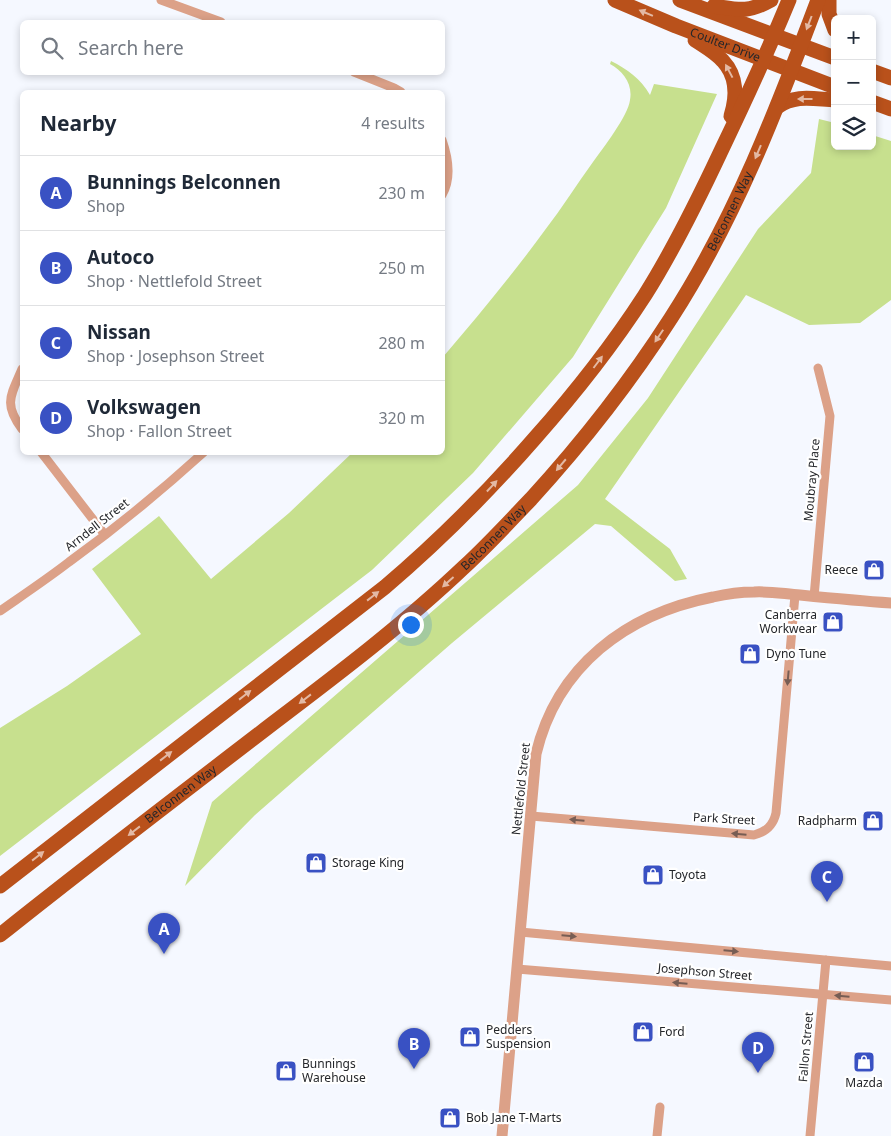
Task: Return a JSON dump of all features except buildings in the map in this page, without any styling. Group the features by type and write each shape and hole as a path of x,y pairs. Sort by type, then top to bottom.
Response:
{"main road":[{"name":"Coulter Drive","path":"615,0 676,26 831,85"},
{"path":"683,1 744,10 757,8 771,0"},
{"path":"0,886 385,587 422,556 492,486 588,375 645,295 676,242 706,183 764,60 789,0"},
{"name":"Belconnen Way","path":"2,935 404,621 466,566 508,524 582,441 644,359 673,316 707,257 736,202 777,107 818,0"},
{"path":"829,0 831,19"},
{"path":"683,1 831,57"},
{"path":"676,26 722,59 735,84 735,101 706,183"},
{"path":"876,72 891,78"},
{"path":"777,107 785,101 792,99 831,100"},
{"path":"876,103 891,109"},
{"path":"876,112 891,118"}],"street":[{"path":"161,0 216,20"},
{"path":"362,75 398,90"},
{"path":"445,148 448,173 445,187"},
{"name":"Moubray Place","path":"814,597 830,416 818,368"},
{"path":"20,373 12,391 10,406 20,426"},
{"path":"43,455 105,535"},
{"name":"Arndell Street","path":"0,611 105,535 201,455"},
{"name":"Nettlefold Street","path":"502,1136 536,754 551,710 568,682 601,647 614,637 643,619 693,601 728,594 755,592 891,603"},
{"name":"Park Street","path":"531,816 754,835 770,828 776,813 795,595"},
{"name":"Josephson Street","path":"520,932 891,966"},
{"name":"Fallon Street","path":"810,1136 826,960"},
{"name":"Josephson Street","path":"517,969 891,1000"},
{"path":"657,1136 660,1107"}],"green space":[{"path":"611,61 623,67 642,84 650,95 654,84 717,94 666,208 573,357 473,473 372,570 0,856 0,728 67,686 141,634 92,569 159,516 211,579 289,513 350,455 445,455 445,355 533,246 620,123 628,107 631,94 623,74 610,64"},
{"path":"819,119 831,122 831,150 876,150 876,136 891,141 891,300 860,323 809,325 746,295 605,499 670,549 687,579 675,581 611,526 595,524 452,643 255,815 185,886 212,802 578,485 648,398 758,229 811,173"}],"place":[{"name":"Reece","path":"874,570"},
{"name":"Canberra Workwear","path":"833,622"},
{"name":"Dyno Tune","path":"750,654"},
{"name":"Radpharm","path":"873,821"},
{"name":"Storage King","path":"316,863"},
{"name":"Toyota","path":"653,875"},
{"name":"Nissan","path":"827,902"},
{"name":"Bunnings Belconnen","path":"164,954"},
{"name":"Ford","path":"643,1032"},
{"name":"Pedders Suspension","path":"470,1037"},
{"name":"Mazda","path":"864,1062"},
{"name":"Autoco","path":"414,1069"},
{"name":"Bunnings Warehouse","path":"286,1071"},
{"name":"Volkswagen","path":"758,1073"},
{"name":"Bob Jane T-Marts","path":"450,1118"}]}
